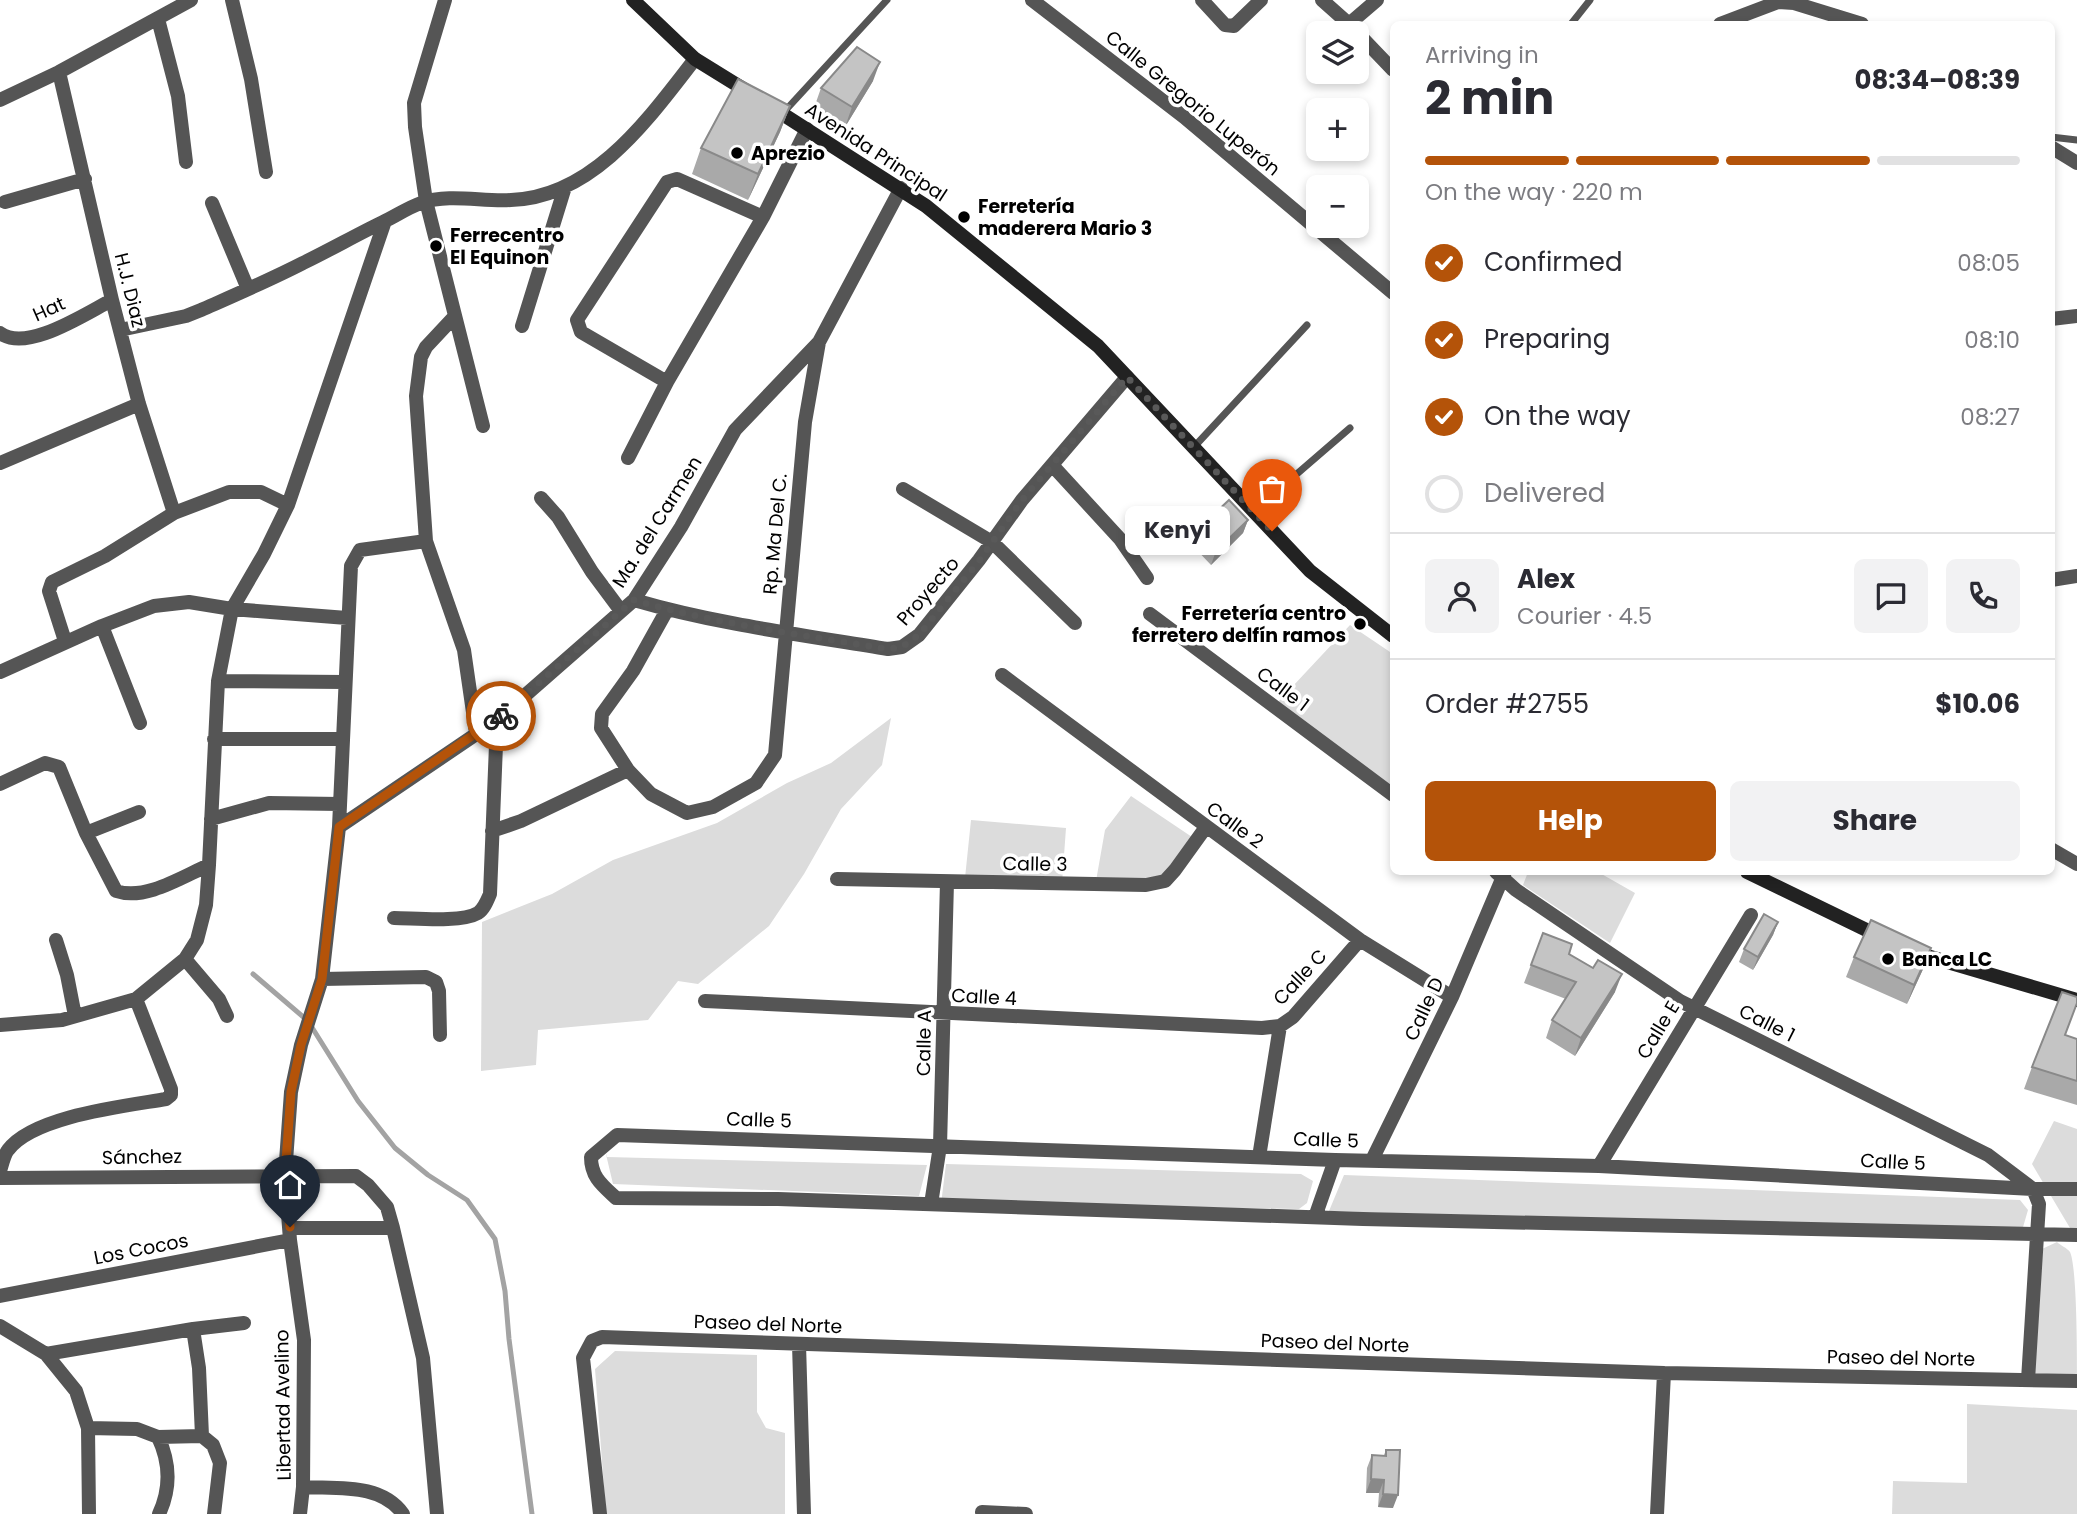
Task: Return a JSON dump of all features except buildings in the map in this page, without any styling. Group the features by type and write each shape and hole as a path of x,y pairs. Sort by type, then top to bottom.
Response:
{"street":[{"path":"0,100 59,72 191,0"},
{"path":"232,0 251,79 266,172"},
{"path":"445,0 414,103 415,128 426,201 483,426"},
{"name":"Avenida Principal","path":"633,0 695,59 901,188 1087,337 1310,571 1390,634"},
{"name":"Calle Gregorio Luperón","path":"1032,0 1184,117 1390,290"},
{"path":"1202,0 1225,25 1234,26 1261,0"},
{"path":"1322,0 1346,21"},
{"path":"1352,21 1377,0"},
{"path":"1728,21 1778,2 1795,2 1853,21"},
{"path":"158,19 178,96 186,162"},
{"path":"1369,45 1389,66"},
{"path":"120,330 186,316 302,264 360,231 426,201 458,198 513,201 565,187 622,147 649,118 695,59"},
{"name":"H.J. Diaz","path":"59,72 139,404 174,513"},
{"path":"628,458 667,382 763,217 807,129"},
{"path":"2055,149 2077,163"},
{"path":"5,202 85,179"},
{"path":"667,382 581,332 577,320 667,182 677,179 763,217"},
{"path":"522,326 565,187"},
{"path":"819,342 901,188"},
{"path":"212,203 248,289"},
{"path":"0,1025 62,1020 136,999 185,959 197,940 206,905 218,681 232,609 288,505 385,221"},
{"name":"Hat","path":"0,333 5,337 23,340 48,332 112,300"},
{"path":"455,316 426,347 418,368 416,396 426,541 464,650 476,733"},
{"path":"2055,319 2077,316"},
{"name":"Rp. Ma Del C.","path":"628,770 651,794 687,813 713,807 756,783 775,755 805,422 819,342"},
{"name":"Ma. del Carmen","path":"339,827 497,720 634,600 681,527 734,430 819,342"},
{"name":"Proyecto","path":"634,600 667,610 785,632 888,649 902,647 927,625 1022,500 1127,377"},
{"path":"0,463 139,404"},
{"path":"1052,465 1120,539 1147,578"},
{"path":"904,489 992,542 1075,623"},
{"path":"65,641 49,591 52,582 105,556 174,513 229,492 261,492 288,505"},
{"path":"541,498 558,517 621,611"},
{"name":"Libertad Avelino","path":"300,1514 303,1487 304,1340 285,1175 291,1092 301,1045 322,979 339,827 351,566 360,550 426,541"},
{"path":"2055,579 2077,576"},
{"path":"0,672 65,641 154,606 172,602 347,618"},
{"path":"492,831 521,821 628,770 601,728 602,714 633,671 667,610"},
{"name":"Calle 1","path":"1150,614 1390,793"},
{"path":"102,626 140,723"},
{"name":"Calle 2","path":"1002,675 1360,940 1452,997"},
{"path":"218,681 345,682"},
{"path":"394,918 462,917 477,914 484,907 490,894 497,720"},
{"path":"214,739 342,739"},
{"path":"0,784 45,763 59,766 86,833 116,891 128,895 154,889 209,865"},
{"path":"211,819 269,803 340,804"},
{"path":"86,833 139,812"},
{"name":"Calle 3","path":"837,879 1146,885 1165,881 1206,827"},
{"path":"2055,851 2077,864"},
{"name":"Calle D","path":"1372,1160 1452,997 1500,875"},
{"name":"Calle 1","path":"1503,875 1516,890 1680,1002 1988,1155 2033,1189"},
{"path":"1752,875 1911,951 2077,1000"},
{"name":"Calle A","path":"931,1204 940,1146 947,882"},
{"name":"Calle E","path":"1599,1166 1751,915"},
{"path":"56,940 67,975 75,1016"},
{"name":"Calle C","path":"1262,1028 1280,1026 1293,1017 1360,940"},
{"path":"185,959 219,999 226,1016"},
{"path":"322,979 426,977 436,982 439,991 440,1035"},
{"path":"0,1171 8,1150 31,1132 78,1114 166,1099 171,1095 171,1088 136,999"},
{"name":"Calle 4","path":"705,1002 1262,1028"},
{"path":"1259,1157 1280,1026"},
{"name":"Calle 5","path":"931,1204 616,1198 597,1182 591,1169 591,1157 617,1135 1335,1160 1599,1166 2033,1189 2077,1189"},
{"path":"1315,1217 1335,1160"},
{"name":"Sánchez","path":"0,1178 356,1176 368,1185 387,1207 423,1358 437,1514"},
{"path":"2028,1380 2039,1204 2033,1189"},
{"path":"931,1204 1315,1217 2077,1235"},
{"name":"Los Cocos","path":"0,1296 290,1234 393,1227"},
{"path":"46,1354 244,1323"},
{"path":"0,1326 46,1354 76,1391 88,1428 89,1514"},
{"path":"193,1329 207,1440 220,1463 214,1514"},
{"name":"Paseo del Norte","path":"600,1514 583,1357 592,1340 602,1337 1664,1373 2077,1381"},
{"path":"799,1344 804,1514"},
{"path":"1657,1514 1664,1373"},
{"path":"88,1428 137,1429 158,1437 207,1440"},
{"path":"158,1437 166,1455 168,1477 166,1500 159,1514"},
{"path":"303,1487 366,1490 394,1502 403,1514"},
{"path":"982,1512 1026,1514"}],"lane":[{"path":"782,113 887,0"},
{"path":"1573,21 1590,0"},
{"path":"2055,137 2077,140"},
{"path":"1194,447 1307,325"},
{"path":"1253,511 1350,428"}],"shaded area":[{"path":"1350,625 1390,652 1390,785 1278,702"},
{"path":"891,718 882,765 841,809 804,874 769,926 698,984 678,981 648,1020 538,1030 536,1065 481,1071 482,922 552,894 613,860 717,823 787,783 831,763"},
{"path":"1131,796 1192,837 1163,881 1096,881 1105,830"},
{"path":"971,820 1066,828 1062,883 965,878"},
{"path":"1527,875 1603,875 1635,893 1610,943 1523,885"},
{"path":"2054,1121 2077,1129 2077,1229 2070,1228 2032,1164"},
{"path":"604,1146 607,1157 927,1165 919,1196 613,1184"},
{"path":"946,1164 1301,1174 1313,1181 1307,1203 1299,1209 941,1204"},
{"path":"1344,1175 2020,1200 2028,1210 2021,1234 1329,1211"},
{"path":"2057,1242 2070,1252 2072,1261 2077,1377 2033,1376 2042,1249"},
{"path":"615,1351 757,1355 757,1412 766,1428 785,1433 785,1514 606,1514 595,1369"},
{"path":"1967,1404 2077,1410 2077,1514 1892,1514 1893,1481 1967,1483"}],"waterway":[{"path":"253,974 308,1021 358,1101 395,1148 428,1175 467,1200 495,1239 505,1291 532,1514"}],"way so far":[{"path":"501,716 634,600 677,613 888,649 902,647 919,635 979,561 1022,500 1127,377 1272,531"}],"place":[{"name":"Aprezio","path":"737,153"},
{"name":"Ferretería maderera Mario 3","path":"964,217"},
{"name":"Ferrecentro El Equinon","path":"436,246"},
{"name":"Kenyi","path":"1272,531"},
{"name":"Ferretería centro ferretero delfín ramos","path":"1360,624"},
{"name":"Banca LC","path":"1888,959"}],"route":[{"path":"290,1227 285,1175 291,1092 301,1045 322,979 339,827 501,716"}]}
